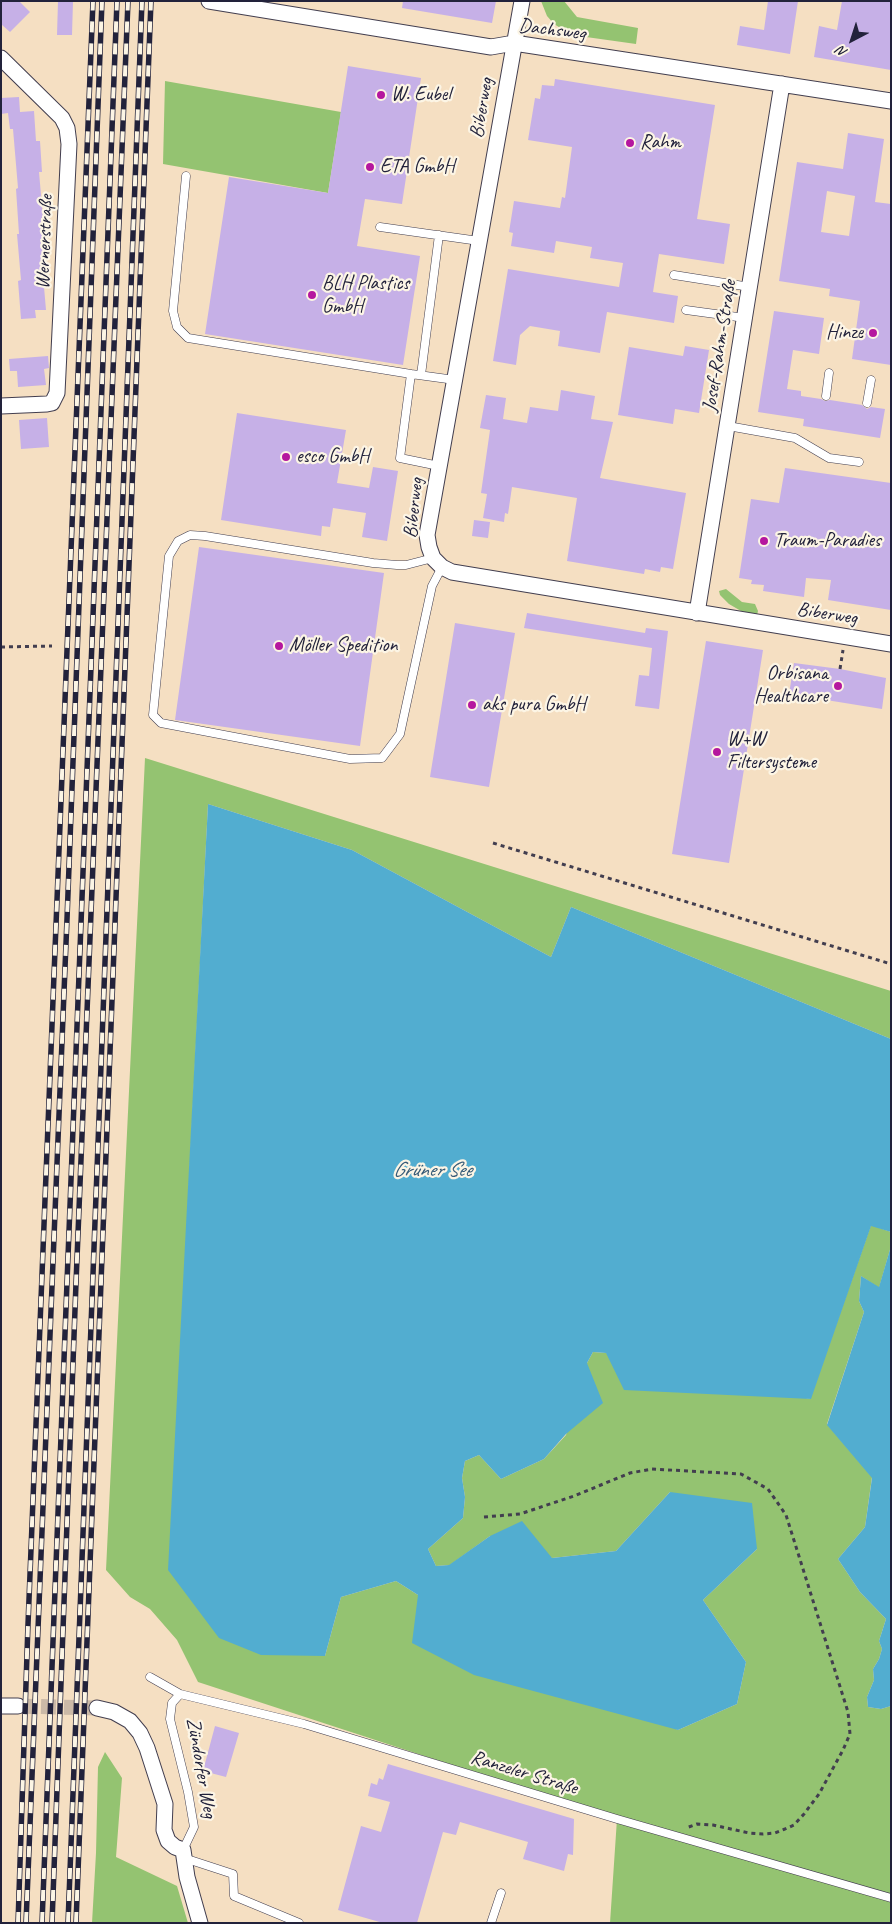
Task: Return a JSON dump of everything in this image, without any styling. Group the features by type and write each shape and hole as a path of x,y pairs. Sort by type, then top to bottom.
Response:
{"street":[{"name":"Dachsweg","path":"209,1 237,4 491,47 514,43 891,101"},
{"name":"Biberweg","path":"522,1 427,535 428,547 438,562 452,572 891,644"},
{"name":"Wernerstraße","path":"1,58 62,118 67,128 69,144 57,393 52,403 1,406"},
{"name":"Josef-Rahm-Straße","path":"697,613 782,84"},
{"path":"1,1706 18,1706"},
{"name":"Zündorfer Weg","path":"97,1708 114,1712 130,1721 140,1733 160,1784 165,1804 164,1830 168,1841 184,1854"},
{"path":"184,1854 187,1877 200,1923"}],"lane":[{"path":"186,176 173,310 177,327 188,338 455,380"},
{"path":"380,227 479,241"},
{"path":"421,375 439,235"},
{"path":"674,274 750,287"},
{"path":"686,310 745,318"},
{"path":"826,396 829,372"},
{"path":"411,374 400,458 439,466"},
{"path":"867,403 871,380"},
{"path":"728,426 795,438 829,458 859,462"},
{"path":"190,535 205,536 397,565 438,562 400,734 382,758 350,759 161,724 153,715 169,556 178,541 190,535"},
{"name":"Ranzeler Straße","path":"150,1677 180,1694 304,1724 891,1898"},
{"name":"Zündorfer Weg","path":"180,1694 172,1703 170,1719 188,1792 194,1827 184,1854"},
{"path":"184,1854 233,1874 234,1896 300,1923"},
{"path":"491,1923 501,1893"}],"path":[{"path":"1,648 52,646"},
{"path":"493,843 891,964"},
{"path":"484,1517 520,1514 574,1496 630,1472 652,1469 741,1474 768,1489 786,1515 848,1712 850,1734 820,1794 794,1825 775,1833 763,1834 697,1824 684,1829 679,1836"}],"green space":[{"path":"541,1 564,1 577,17 638,28 636,44 579,36 567,32 554,24 547,16"},
{"path":"165,81 341,112 328,193 163,164"},
{"path":"726,589 742,602 755,604 758,611 757,615 741,611 729,604 720,595 719,591"},
{"path":"145,758 891,991 891,1039 571,907 551,957 352,850 208,804 178,1400 325,1656 341,1597 396,1581 418,1595 678,1730 737,1704 746,1662 703,1600 757,1549 670,1492 616,1551 552,1558 490,1536 450,1565 436,1566 428,1549 463,1518 465,1497 462,1478 465,1461 479,1455 501,1479 544,1459 566,1435 587,1363 593,1352 606,1353 810,1399 871,1225 891,1232 891,1246 879,1288 861,1276 859,1301 864,1312 827,1424 872,1477 865,1527 838,1559 860,1592 886,1619 879,1641 882,1649 873,1669 874,1680 867,1697 868,1707 881,1709 891,1706 891,1923 610,1923 617,1819 198,1682 177,1640 150,1609 130,1597 106,1570"},
{"path":"105,1752 122,1778 116,1857 177,1886 188,1923 92,1923 98,1767"}],"water":[{"name":"Grüner See","path":"208,804 352,850 551,957 571,907 891,1039 891,1232 871,1226 811,1399 624,1390 606,1353 593,1352 587,1363 603,1403 566,1434 544,1459 501,1479 479,1455 465,1461 462,1478 465,1497 463,1518 428,1549 436,1566 449,1565 490,1536 522,1521 552,1558 616,1551 670,1492 752,1503 757,1549 703,1600 746,1662 737,1704 678,1730 474,1675 412,1643 418,1595 396,1581 341,1597 325,1656 261,1655 219,1638 168,1570"},
{"path":"891,1246 891,1706 881,1709 868,1707 867,1697 874,1680 873,1669 882,1649 879,1641 886,1619 860,1592 838,1559 865,1527 872,1478 827,1425 864,1312 859,1301 861,1276 879,1287"}],"building":[{"path":"1,1 19,1 30,12 10,32 1,24"},
{"path":"58,1 73,1 72,35 57,35"},
{"path":"403,1 496,1 492,23 402,8"},
{"path":"768,1 798,1 790,54 737,45 740,26 764,30"},
{"path":"842,1 891,1 891,70 814,57 819,26 837,30"},
{"path":"348,66 421,78 402,204 365,199 357,246 420,256 403,365 205,334 229,177 328,193"},
{"path":"555,79 715,105 697,219 730,224 724,264 659,254 653,292 678,296 674,323 607,312 600,353 558,346 560,331 530,326 520,335 516,365 493,361 508,269 619,287 623,263 590,258 592,247 556,241 554,253 511,246 513,233 509,232 514,201 560,208 562,197 565,198 572,147 528,140 535,98 540,99 542,85 554,86"},
{"path":"19,97 20,112 34,111 36,141 40,141 42,172 39,172 45,264 42,264 46,310 35,310 36,318 21,319 18,281 21,280 17,234 19,234 16,189 18,188 13,129 10,129 8,113 1,114 1,98"},
{"path":"848,133 884,139 875,202 891,204 891,365 852,359 860,301 829,296 830,289 779,281 797,162 843,169","holes":["827,191 855,196 849,236 821,232"]},
{"path":"774,311 824,318 819,354 793,350 787,389 801,391 801,396 825,401 830,400 862,405 867,409 871,407 885,409 880,438 803,426 804,419 758,412"},
{"path":"685,346 709,350 699,413 675,409 673,424 618,415 629,347 683,356"},
{"path":"48,356 49,368 44,369 46,385 18,387 17,371 10,371 9,359"},
{"path":"561,390 595,396 591,419 613,422 600,478 686,493 673,569 661,567 660,572 645,569 644,574 567,561 577,498 512,487 508,514 505,513 504,522 483,518 487,494 481,493 490,430 480,428 486,395 506,398 503,419 527,423 530,407 558,411"},
{"name":"esco GmbH","path":"237,413 346,430 337,483 369,488 373,467 398,471 387,541 362,537 366,513 333,508 330,527 322,526 321,536 221,520"},
{"path":"47,418 49,447 21,449 19,420"},
{"path":"785,468 891,483 891,610 828,600 831,580 806,578 804,597 763,591 764,585 751,584 752,580 739,578 751,499 779,503"},
{"path":"474,520 490,522 488,538 472,536"},
{"name":"Möller Spedition","path":"199,547 384,573 360,746 175,720"},
{"path":"527,613 645,633 646,628 668,631 659,709 635,706 639,675 649,676 652,648 524,628"},
{"name":"aks pura GmbH","path":"455,623 515,633 489,787 430,777"},
{"name":"W+W Filtersysteme","path":"706,641 763,650 729,863 672,854"},
{"name":"Orbisana Healthcare","path":"794,663 886,678 882,709 789,694"},
{"path":"215,1726 239,1733 226,1777 203,1771"},
{"path":"388,1764 574,1819 573,1855 568,1854 564,1871 523,1859 528,1842 460,1822 456,1835 443,1832 417,1923 383,1923 338,1910 361,1826 381,1832 390,1802 368,1796 371,1783 377,1785 379,1778 383,1780"}],"tunnel":[{"path":"18,1706 97,1708"}],"railway":[{"path":"18,1923 28,1624 93,1"},
{"path":"26,1923 102,1"},
{"path":"42,1923 117,1"},
{"path":"52,1923 128,1"},
{"path":"68,1923 142,1"},
{"path":"76,1923 151,1"}],"place":[{"name":"W. Eubel","path":"381,95"},
{"name":"Rahm","path":"630,143"},
{"name":"ETA GmbH","path":"370,167"},
{"name":"BLH Plastics GmbH","path":"312,295"},
{"name":"Hinze","path":"873,333"},
{"name":"esco GmbH","path":"286,457"},
{"name":"Traum-Paradies","path":"764,541"},
{"name":"Möller Spedition","path":"279,646"},
{"name":"Orbisana Healthcare","path":"838,686"},
{"name":"aks pura GmbH","path":"472,705"},
{"name":"W+W Filtersysteme","path":"717,752"}]}
